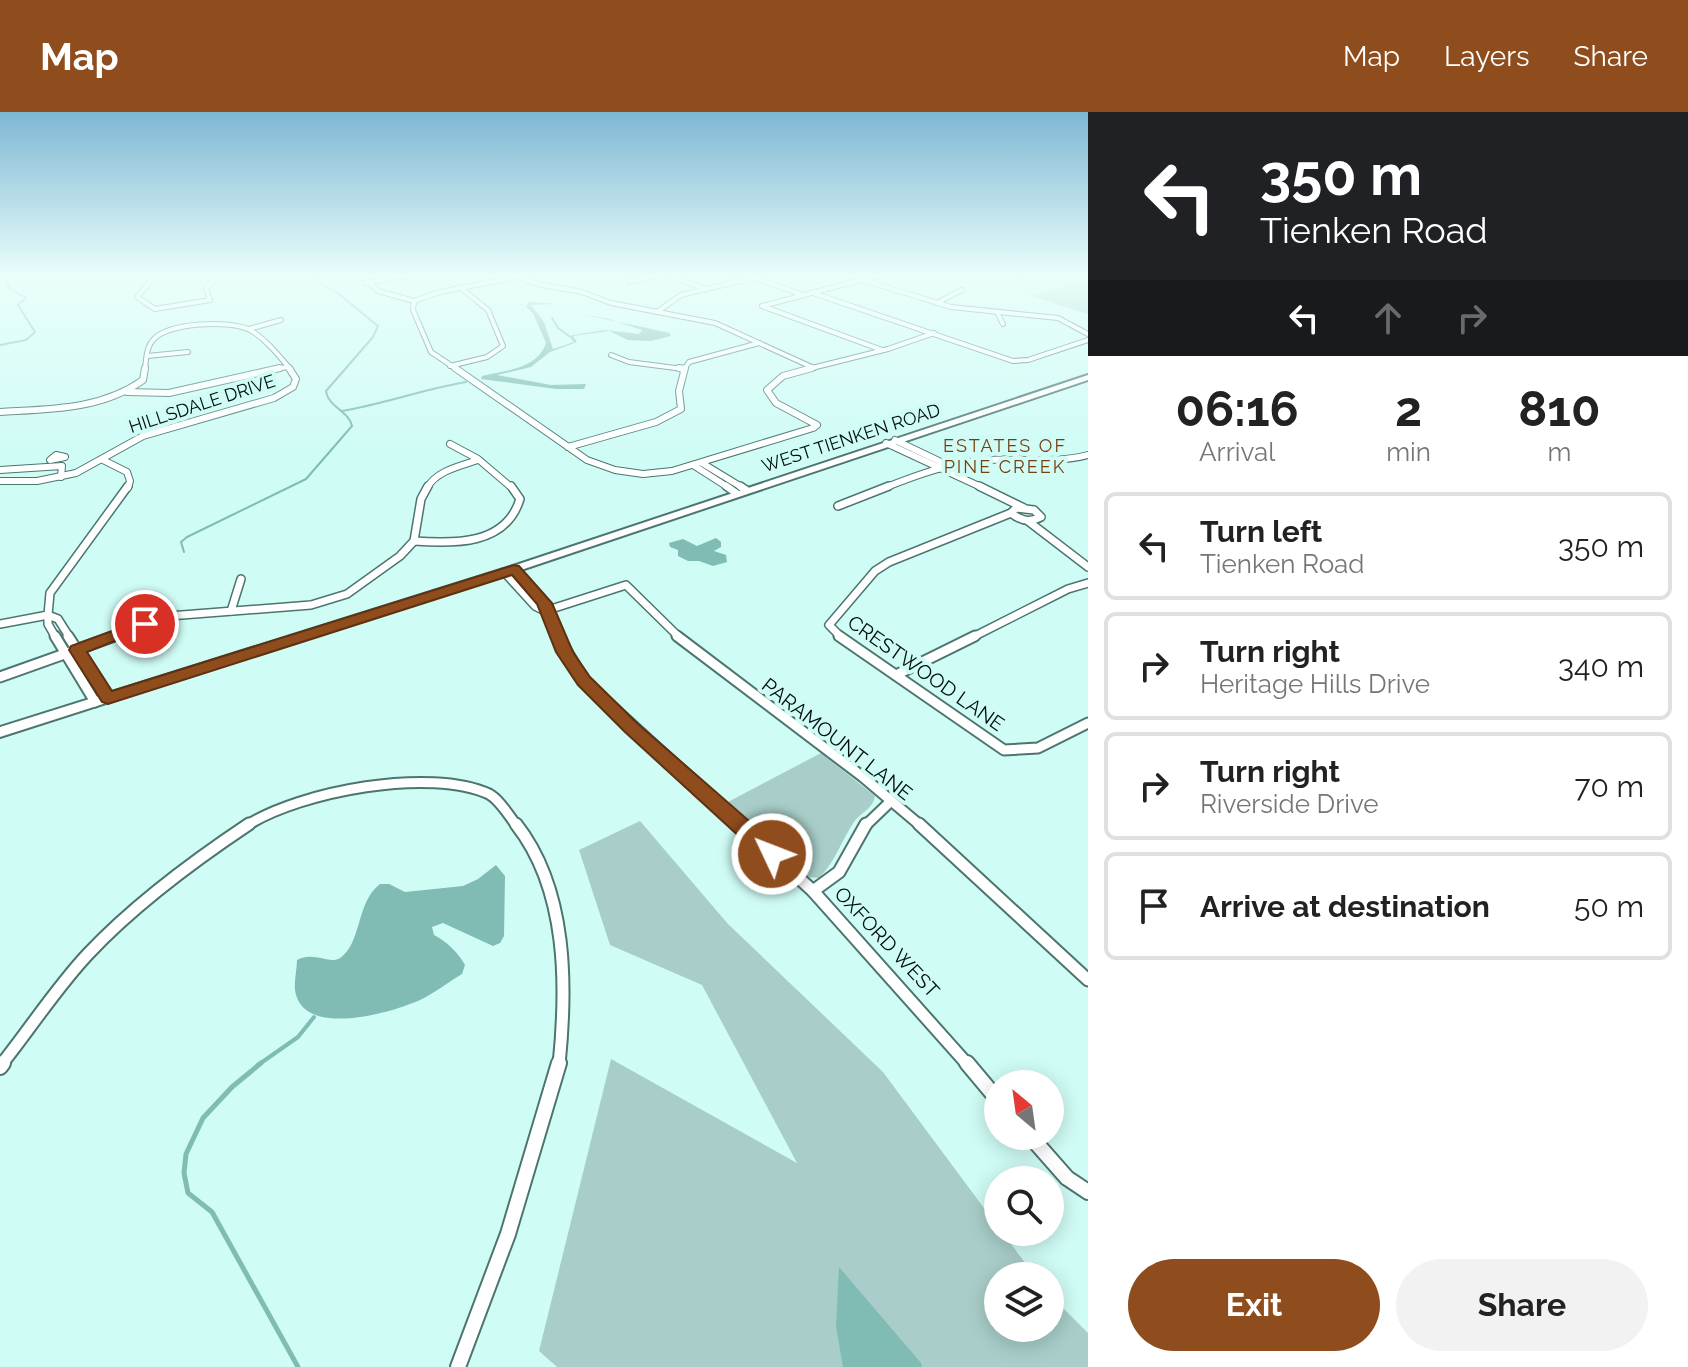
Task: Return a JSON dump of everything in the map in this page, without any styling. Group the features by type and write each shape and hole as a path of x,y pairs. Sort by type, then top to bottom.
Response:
{"street":[{"name":"HILLSDALE DRIVE","path":"0,412 87,403 127,392 143,380 147,356 155,338 163,335"},
{"name":"HILLSDALE DRIVE","path":"0,481 37,481 61,477 103,460 125,444 143,436 282,394 293,387 296,379 255,335"},
{"path":"422,335 428,350 596,465 631,473 655,474 702,463 817,425 776,403 767,390 775,380 929,335"},
{"path":"450,366 487,357 503,346 498,335"},
{"path":"740,335 814,368"},
{"path":"840,335 882,350"},
{"path":"938,335 1014,363 1088,340"},
{"path":"568,447 656,422 681,409 683,369 694,359 759,343"},
{"path":"147,356 188,352"},
{"path":"611,355 629,362 683,369"},
{"path":"127,392 169,393 287,367"},
{"name":"WEST TIENKEN ROAD","path":"0,732 509,571 1088,377"},
{"path":"890,442 932,466 945,469 1038,512 1041,517 1037,521 1028,521"},
{"path":"414,541 444,543 491,534 513,520 519,506 518,494 468,451 450,444"},
{"path":"838,506 978,460 1068,460 1088,455"},
{"path":"101,700 66,654 48,624 48,615 50,593 130,487 129,476 123,469 103,460"},
{"path":"0,677 169,616 311,605 337,598 368,580 414,541 427,485 449,470 478,460"},
{"path":"0,470 62,463 61,477"},
{"path":"702,463 741,491"},
{"path":"693,465 741,491"},
{"path":"627,484 631,473"},
{"path":"1007,499 1011,514"},
{"path":"1011,514 1024,508"},
{"path":"1011,514 1042,529 1088,567"},
{"name":"CRESTWOOD LANE","path":"1011,514 889,562 875,571 829,625 834,632 1004,750 1021,753 1035,750 1088,723"},
{"path":"1037,521 1042,529"},
{"name":"OXFORD WEST","path":"509,571 535,606 545,611 571,664 584,681 631,728 813,891 898,983 984,1084"},
{"path":"231,611 241,579"},
{"path":"896,675 1068,589 1088,583"},
{"name":"PARAMOUNT LANE","path":"545,611 626,585 706,658 828,750 944,846 1088,980"},
{"path":"0,624 48,615 58,619 101,700"},
{"path":"0,1067 40,1012 95,947 204,854 259,818 323,793 373,786 459,783 493,796 537,862 556,911 565,994 559,1065 508,1234 458,1367"},
{"path":"813,891 842,868 871,815 890,802"},
{"path":"1042,1150 1067,1178 1088,1192"}],"shaded area":[{"path":"542,335 548,335 553,349 574,342 569,336 583,335 573,336 577,342 550,352 531,367 497,375 551,385 586,384 584,389 556,389 481,379 482,376 528,363 542,352 546,343"},
{"path":"617,335 671,336 651,341 628,340"},
{"path":"716,538 721,542 721,547 714,551 726,555 727,562 713,566 678,556 678,550 670,547 669,543 683,539 697,546"},
{"path":"821,753 875,796 854,822 830,865 819,878 809,877 726,803"},
{"path":"640,821 728,924 883,1072 984,1208 984,1246 1012,1246 1024,1262 984,1262 984,1342 1064,1342 1064,1309 1088,1333 1088,1367 557,1367 539,1351 611,1059 797,1163 702,985 610,945 579,850"},
{"path":"496,865 505,876 504,936 500,943 493,946 443,923 432,927 434,935 462,960 465,965 462,974 420,1000 370,1015 330,1018 313,1014 301,1005 295,990 297,960 309,957 340,958 352,943 367,901 380,884 389,884 405,892 463,886"},
{"path":"839,1267 922,1367 843,1367 836,1326"}],"waterway":[{"path":"0,345 26,340 32,335"},
{"path":"184,552 181,542 187,537 306,479 352,426 347,416 330,401 326,391 374,335"},
{"path":"342,411 466,382"},
{"path":"258,1065 298,1037 314,1017"},
{"path":"261,1063 232,1087 203,1118 186,1154 184,1173 188,1193 212,1212 298,1367"}],"district":[{"name":"ESTATES OF PINE CREEK","path":"1005,456"}],"route":[{"path":"145,624 77,650 108,698 514,569 544,603 571,664 584,681 631,728 772,854"}]}
